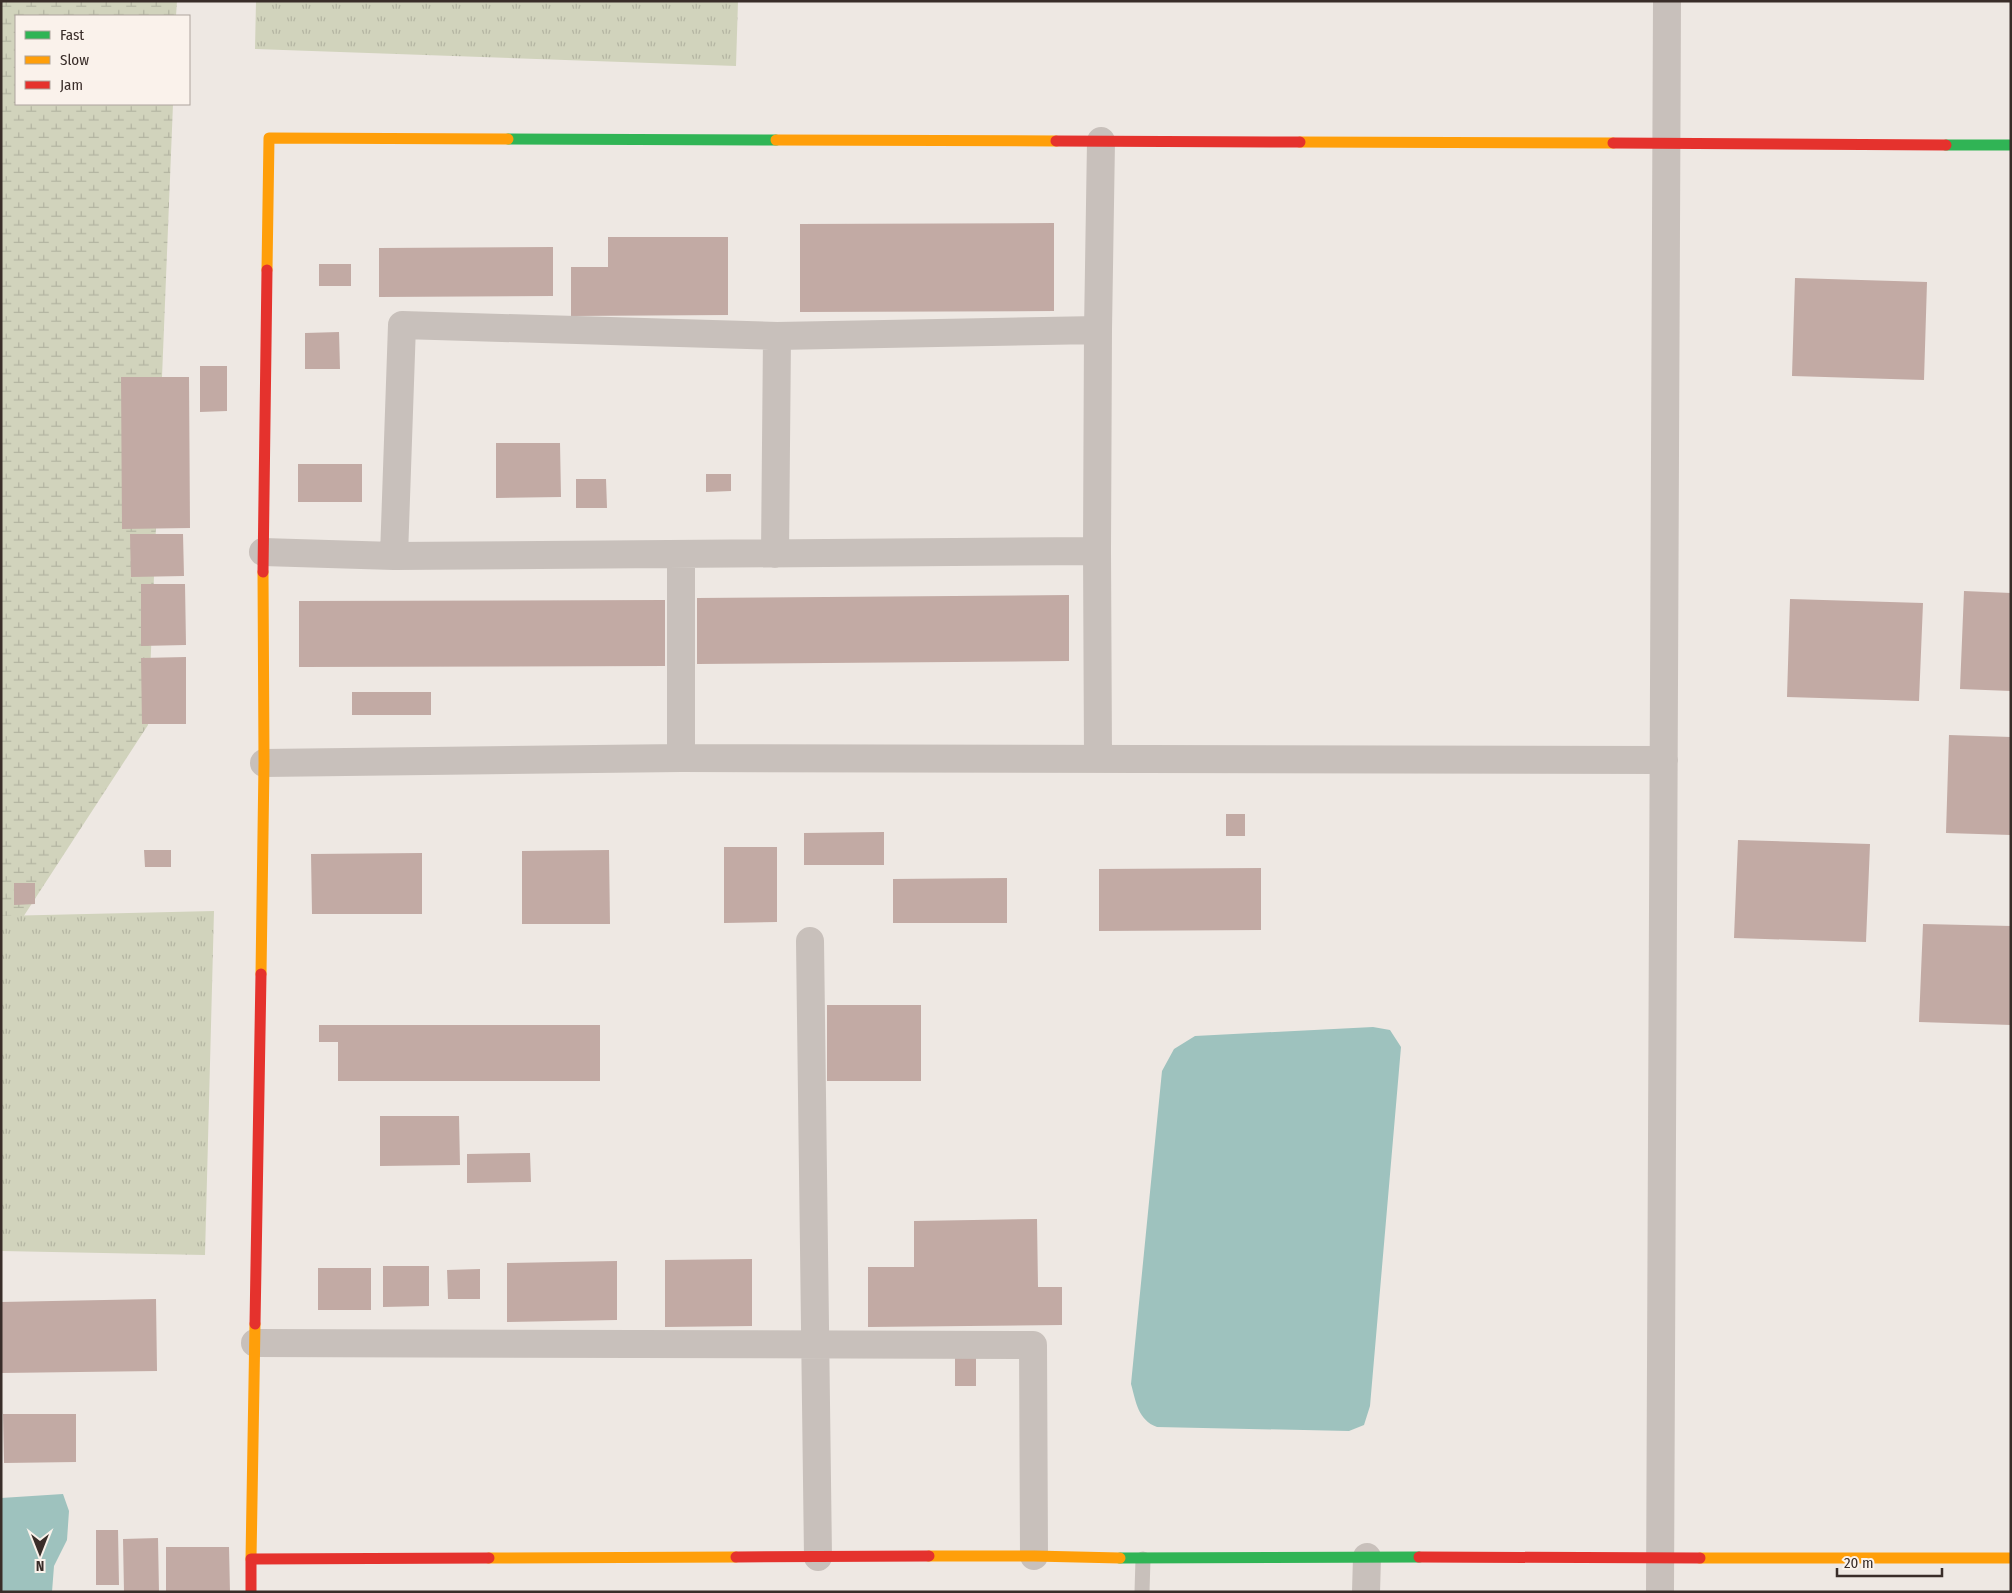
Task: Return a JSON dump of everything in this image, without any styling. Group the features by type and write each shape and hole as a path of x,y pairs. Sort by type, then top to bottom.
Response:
{"street":[{"path":"1660,1592 1668,1"},
{"path":"251,1592 264,763 263,552 269,138 2011,145"},
{"path":"1098,759 1098,330 1101,141"},
{"path":"394,556 402,325 777,336 1098,330"},
{"path":"774,554 777,336"},
{"path":"263,552 394,556 1097,551"},
{"path":"681,555 681,758"},
{"path":"264,763 681,758 1664,760"},
{"path":"810,941 818,1557"},
{"path":"255,1343 1033,1346 1034,1556"},
{"path":"251,1559 1034,1556 1143,1559 1367,1557 2011,1558"},
{"path":"1366,1592 1367,1557"}],"lane":[{"path":"1142,1592 1143,1559"}],"green space":[{"path":"1,1 177,1 176,15 15,15 15,105 173,105 148,725 1,951"},
{"path":"256,1 738,1 736,66 255,49"},
{"path":"214,911 205,1255 1,1251 1,916"}],"water":[{"path":"1373,1027 1390,1030 1401,1047 1370,1406 1364,1425 1349,1431 1157,1427 1151,1424 1142,1415 1136,1404 1131,1384 1162,1071 1174,1049 1195,1036"},
{"path":"63,1494 69,1511 67,1540 54,1566 52,1592 1,1592 1,1498"}],"building":[{"path":"1054,223 1054,311 800,312 800,224"},
{"path":"608,237 728,237 728,315 571,316 571,267 608,267"},
{"path":"553,247 553,296 379,297 379,248"},
{"path":"319,264 351,264 351,286 319,286"},
{"path":"1795,278 1927,282 1924,380 1792,376"},
{"path":"339,332 340,369 305,369 305,333"},
{"path":"200,366 227,366 227,411 200,412"},
{"path":"121,377 189,377 190,528 122,529"},
{"path":"496,443 560,443 561,497 496,498"},
{"path":"298,464 362,464 362,502 298,502"},
{"path":"706,474 731,474 731,491 706,492"},
{"path":"576,479 606,479 607,508 576,508"},
{"path":"130,534 183,534 184,576 131,577"},
{"path":"141,584 185,584 186,645 141,646"},
{"path":"1964,591 2011,593 2011,691 1960,689"},
{"path":"1069,595 1069,661 697,664 697,598"},
{"path":"1790,599 1923,603 1919,701 1787,697"},
{"path":"665,600 665,666 299,667 299,601"},
{"path":"186,657 186,724 142,724 141,658"},
{"path":"352,692 431,692 431,715 352,715"},
{"path":"1949,735 2011,737 2011,835 1946,833"},
{"path":"1226,814 1245,814 1245,836 1226,836"},
{"path":"884,832 884,865 804,865 804,833"},
{"path":"1738,840 1870,844 1866,942 1734,938"},
{"path":"724,847 777,847 777,922 724,923"},
{"path":"144,850 171,850 171,867 145,867"},
{"path":"609,850 610,924 522,924 522,851"},
{"path":"422,853 422,914 312,914 311,854"},
{"path":"1261,868 1261,930 1099,931 1099,869"},
{"path":"1007,878 1007,923 893,923 893,879"},
{"path":"14,883 35,883 35,904 14,905"},
{"path":"1923,924 2011,926 2011,1025 1919,1022"},
{"path":"827,1005 921,1005 921,1081 827,1081"},
{"path":"319,1025 600,1025 600,1081 338,1081 338,1042 319,1042"},
{"path":"380,1116 459,1116 460,1165 380,1166"},
{"path":"530,1153 531,1182 467,1183 467,1154"},
{"path":"1037,1219 1038,1287 1062,1287 1062,1325 868,1327 868,1267 914,1267 914,1221"},
{"path":"752,1259 752,1326 665,1327 665,1260"},
{"path":"617,1261 617,1320 507,1322 507,1263"},
{"path":"383,1266 429,1266 429,1306 383,1307"},
{"path":"318,1268 371,1268 371,1310 318,1310"},
{"path":"480,1269 480,1299 448,1299 447,1270"},
{"path":"156,1299 157,1371 1,1373 1,1302"},
{"path":"955,1358 976,1358 976,1386 955,1386"},
{"path":"3,1414 76,1414 76,1462 4,1463"},
{"path":"96,1530 118,1530 119,1585 96,1585"},
{"path":"158,1538 159,1592 124,1592 123,1539"},
{"path":"166,1547 229,1547 230,1592 166,1592"}],"traffic: fast":[{"path":"508,139 776,140"},
{"path":"1946,145 2011,145"},
{"path":"1120,1558 1419,1557"}],"traffic: slow":[{"path":"267,270 269,138 508,139"},
{"path":"776,140 1056,141"},
{"path":"1300,142 1613,143"},
{"path":"261,974 264,763 263,572"},
{"path":"251,1559 255,1324"},
{"path":"929,1556 1120,1558"},
{"path":"489,1558 736,1557"},
{"path":"1700,1558 2011,1558"}],"traffic: jam":[{"path":"1056,141 1300,142"},
{"path":"1613,143 1946,145"},
{"path":"263,572 267,270"},
{"path":"255,1324 261,974"},
{"path":"736,1557 929,1556"},
{"path":"1419,1557 1700,1558"},
{"path":"251,1592 251,1559 489,1558"}]}
